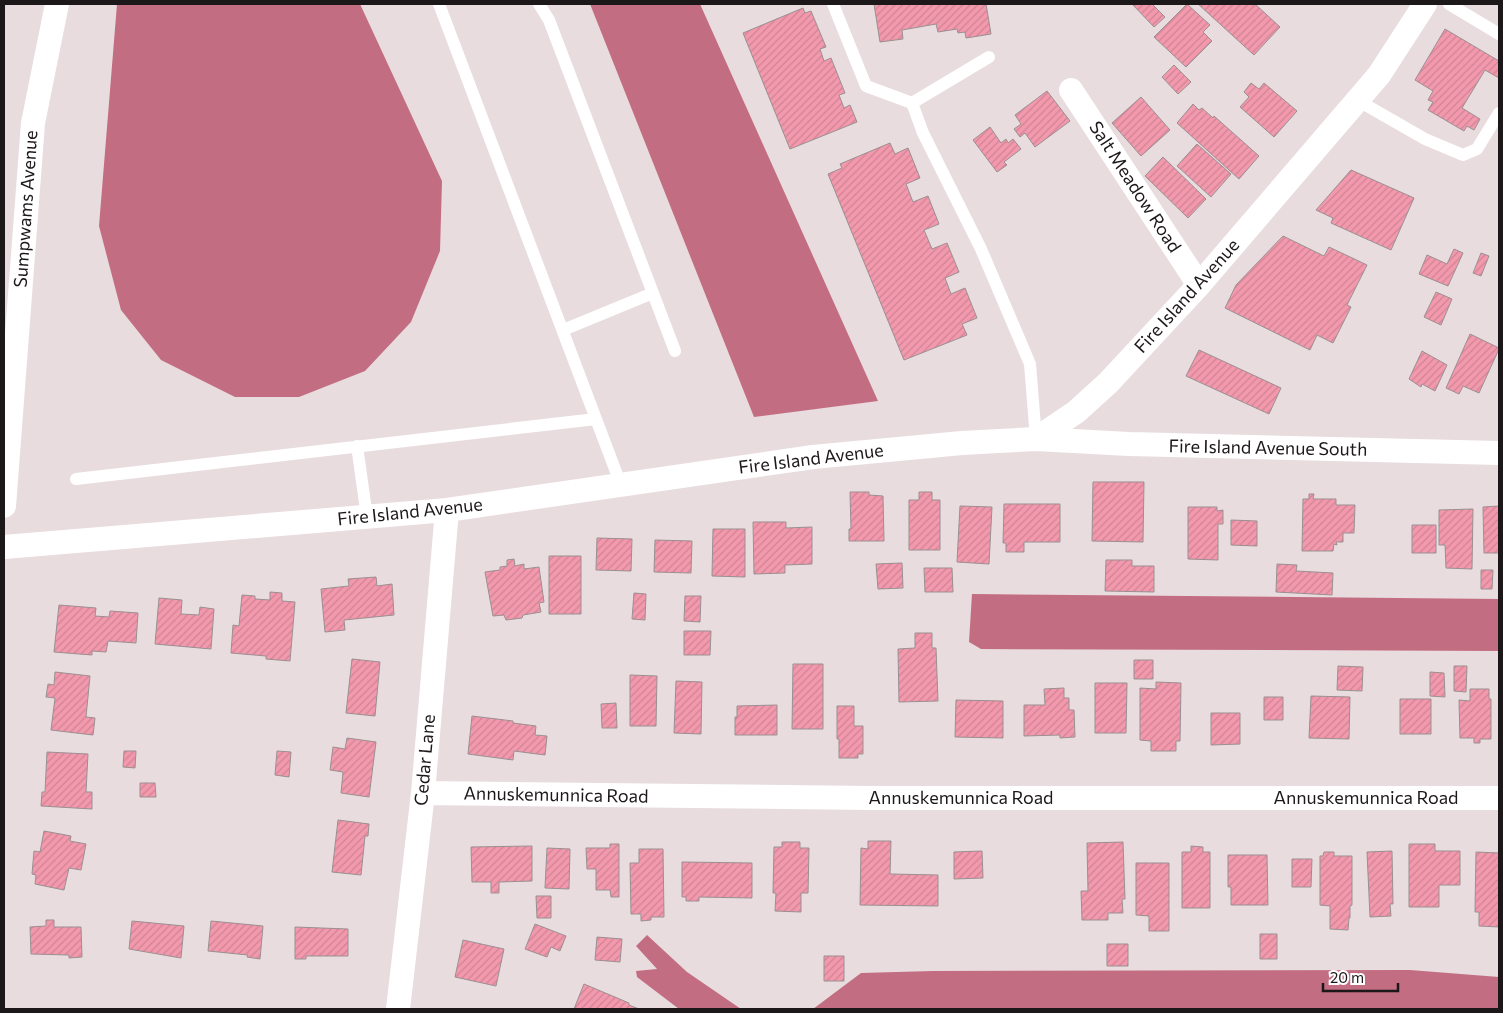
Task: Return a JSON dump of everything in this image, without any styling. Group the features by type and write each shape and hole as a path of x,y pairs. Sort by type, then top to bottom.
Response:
{"street":[{"name":"Sumpwams Avenue","path":"4,506 33,123 57,4"},
{"name":"Fire Island Avenue","path":"4,547 447,510 813,457 962,443 1036,439 1076,412 1108,383 1198,285 1379,75 1425,4"},
{"name":"Salt Meadow Road","path":"1071,90 1198,285"},
{"name":"Fire Island Avenue South","path":"1036,439 1129,444 1499,453"},
{"name":"Cedar Lane","path":"398,1009 423,793 447,510"},
{"name":"Annuskemunnica Road","path":"423,793 872,798 1499,798"}],"lane":[{"path":"439,4 621,485"},
{"path":"539,4 549,20 675,351"},
{"path":"833,4 866,86 912,104 923,133 981,249 1030,364 1036,439"},
{"path":"1448,4 1499,34"},
{"path":"912,104 989,57"},
{"path":"1357,100 1425,139 1463,155 1477,149 1499,113"},
{"path":"563,330 653,293"},
{"path":"76,479 596,419"},
{"path":"357,446 367,517"}],"shaded area":[{"path":"117,4 360,4 442,181 440,251 411,322 365,371 299,397 235,397 161,360 121,310 99,226"},
{"path":"590,4 700,4 878,401 754,417"},
{"path":"972,594 1499,599 1499,651 981,649 969,642"},
{"path":"647,935 687,972 741,1009 679,1009 637,977 636,971 657,969 636,946"},
{"path":"1410,970 1499,977 1499,1009 813,1009 861,973 933,971"}],"building":[{"path":"874,4 986,4 991,34 966,38 965,32 958,33 957,29 938,32 936,24 902,30 903,39 880,42"},
{"path":"1152,4 1165,17 1154,27 1133,5"},
{"path":"1187,4 1210,25 1203,32 1212,41 1186,67 1154,37"},
{"path":"1198,4 1255,4 1280,27 1254,55"},
{"path":"803,8 805,13 811,11 826,47 820,49 824,61 831,58 845,93 839,95 844,108 850,105 857,122 790,149 743,33"},
{"path":"1445,29 1499,61 1499,78 1485,70 1462,108 1480,119 1474,130 1467,126 1464,131 1428,110 1433,102 1428,100 1433,91 1415,80"},
{"path":"1174,65 1191,82 1178,94 1162,77"},
{"path":"1251,83 1259,89 1264,83 1297,111 1274,137 1240,107 1249,97 1244,92"},
{"path":"1047,91 1070,121 1035,147 1025,133 1020,137 1014,129 1021,124 1015,115"},
{"path":"1141,97 1170,130 1141,156 1112,123"},
{"path":"1193,104 1199,110 1202,108 1213,118 1214,116 1259,156 1239,179 1177,123"},
{"path":"990,127 1001,143 1006,139 1008,143 1013,139 1021,149 1004,162 1007,165 997,172 973,140"},
{"path":"890,143 895,154 908,148 920,178 906,184 913,202 928,196 939,224 924,230 932,249 947,243 959,272 945,278 951,294 965,288 977,318 962,324 967,335 904,360 828,174 842,168 840,164"},
{"path":"1197,144 1231,174 1211,197 1177,166"},
{"path":"1163,157 1206,199 1188,218 1145,176"},
{"path":"1351,170 1414,198 1391,250 1331,223 1333,218 1316,210"},
{"path":"1283,236 1324,256 1329,247 1367,265 1347,305 1351,307 1333,343 1317,335 1310,350 1225,308 1236,285"},
{"path":"1454,249 1463,253 1448,286 1419,274 1427,255 1447,264"},
{"path":"1481,253 1489,256 1481,276 1473,273"},
{"path":"1436,292 1452,299 1441,325 1424,317"},
{"path":"1470,334 1499,349 1479,393 1463,386 1459,394 1446,388"},
{"path":"1199,350 1281,388 1269,414 1186,376"},
{"path":"1422,351 1447,365 1435,391 1422,384 1421,387 1409,379"},
{"path":"1093,482 1144,482 1143,542 1092,541"},
{"path":"850,492 869,492 869,495 883,496 884,541 849,541 849,529 851,529"},
{"path":"919,492 932,492 932,500 940,500 940,550 909,550 909,500 919,500"},
{"path":"1309,494 1314,494 1313,499 1336,499 1336,505 1355,505 1354,533 1343,533 1343,542 1336,542 1337,545 1334,544 1333,551 1302,551 1303,499 1309,499"},
{"path":"1004,504 1060,504 1060,542 1024,542 1024,552 1006,552 1006,543 1003,543"},
{"path":"960,506 992,507 989,564 957,562"},
{"path":"1499,506 1499,553 1484,553 1483,507"},
{"path":"1188,507 1217,507 1217,511 1223,510 1223,524 1218,524 1218,560 1188,559"},
{"path":"1473,509 1472,569 1446,568 1445,545 1439,545 1439,510"},
{"path":"1231,520 1257,521 1257,546 1231,545"},
{"path":"753,522 786,522 786,528 812,527 812,564 785,565 785,573 754,574"},
{"path":"1412,525 1436,525 1436,553 1412,553"},
{"path":"713,529 745,529 745,577 712,576"},
{"path":"597,538 632,539 631,571 596,570"},
{"path":"655,540 692,541 691,573 654,572"},
{"path":"549,556 581,556 581,614 549,614"},
{"path":"514,559 515,566 524,564 524,569 539,567 544,602 539,603 541,612 523,615 522,618 506,620 504,615 493,616 485,572 500,570 500,567 507,566 507,560"},
{"path":"1106,560 1132,560 1132,566 1154,566 1154,592 1105,591"},
{"path":"902,563 903,588 878,589 876,564"},
{"path":"1277,564 1297,565 1296,571 1333,573 1332,595 1276,592"},
{"path":"924,568 952,568 953,592 925,592"},
{"path":"1481,570 1493,570 1492,589 1481,589"},
{"path":"376,577 377,586 392,584 394,615 344,620 345,630 325,632 321,589 349,586 348,579"},
{"path":"270,592 282,593 282,601 295,602 290,661 266,659 266,656 231,653 233,625 239,626 242,595 255,596 255,599 270,600"},
{"path":"634,593 646,594 645,620 632,619"},
{"path":"685,596 701,596 700,622 684,621"},
{"path":"159,598 182,600 181,614 199,615 200,607 214,609 211,649 155,644"},
{"path":"59,605 96,608 95,616 109,617 110,611 138,613 136,643 108,641 106,652 92,651 92,655 54,652"},
{"path":"684,631 711,631 710,655 684,655"},
{"path":"915,633 932,633 932,648 936,648 938,701 899,702 898,649 915,648"},
{"path":"352,659 380,662 375,716 346,713"},
{"path":"1134,660 1153,660 1153,679 1134,679"},
{"path":"793,664 823,664 823,729 792,729"},
{"path":"1338,666 1363,667 1362,691 1337,690"},
{"path":"1454,666 1467,666 1466,692 1454,691"},
{"path":"55,672 90,676 86,717 95,718 93,735 51,730 55,698 46,697 48,684 54,685"},
{"path":"1430,672 1444,673 1445,697 1430,696"},
{"path":"630,675 657,676 656,726 630,726"},
{"path":"676,681 702,682 701,734 674,733"},
{"path":"1156,682 1181,683 1180,741 1176,741 1176,751 1151,751 1151,741 1140,740 1140,688 1156,689"},
{"path":"1095,683 1127,683 1126,733 1095,733"},
{"path":"1064,688 1064,698 1069,698 1069,710 1074,710 1075,737 1060,738 1060,735 1024,736 1024,705 1045,705 1044,689"},
{"path":"1470,689 1489,689 1489,699 1491,699 1491,739 1480,739 1480,743 1474,743 1474,738 1460,738 1459,700 1470,701"},
{"path":"1311,696 1350,697 1349,739 1309,738"},
{"path":"1264,697 1283,697 1283,720 1264,720"},
{"path":"1400,699 1431,699 1431,734 1400,734"},
{"path":"956,700 1003,701 1003,738 955,737"},
{"path":"616,703 617,728 602,728 601,704"},
{"path":"777,705 777,735 735,735 737,706"},
{"path":"837,706 854,706 854,726 863,726 863,754 858,754 858,758 839,758"},
{"path":"1211,713 1240,713 1240,744 1211,745"},
{"path":"472,716 536,726 535,735 547,736 545,755 514,751 513,760 468,754"},
{"path":"347,738 376,742 369,797 341,793 343,772 330,770 333,747 345,749"},
{"path":"124,751 136,751 135,768 123,767"},
{"path":"277,751 291,752 289,777 275,775"},
{"path":"47,752 88,754 86,792 92,792 92,809 41,806 42,792 45,792"},
{"path":"140,783 155,783 156,797 140,797"},
{"path":"338,820 369,824 368,836 365,836 361,875 332,872"},
{"path":"44,831 71,836 70,841 86,844 81,870 69,868 64,890 35,884 36,875 32,874 34,851 40,852"},
{"path":"868,841 891,841 890,874 938,875 938,906 860,905 861,848 868,849"},
{"path":"782,842 800,842 800,848 809,848 808,893 801,893 801,912 775,911 776,893 773,893 774,847 782,847"},
{"path":"1123,842 1125,899 1122,899 1123,913 1108,913 1108,920 1082,920 1081,891 1088,891 1087,843"},
{"path":"610,844 619,844 619,897 611,897 610,890 596,890 596,869 587,869 586,848 610,848"},
{"path":"1409,844 1435,844 1435,851 1460,851 1460,885 1439,885 1439,907 1409,907"},
{"path":"532,846 532,881 499,882 499,893 491,893 491,882 472,882 471,847"},
{"path":"1191,846 1203,847 1203,852 1210,852 1210,908 1182,908 1182,852 1191,852"},
{"path":"547,848 570,849 569,889 545,888"},
{"path":"639,849 663,849 664,917 651,917 651,920 641,921 641,914 631,914 630,863 639,863"},
{"path":"982,851 983,878 954,879 954,852"},
{"path":"1392,851 1393,904 1390,904 1391,916 1370,917 1367,852"},
{"path":"1324,852 1334,852 1334,856 1352,856 1352,905 1350,906 1348,930 1330,929 1330,906 1320,905 1320,856 1323,856"},
{"path":"1476,852 1499,853 1499,927 1479,926 1479,912 1475,912"},
{"path":"1228,855 1267,855 1268,905 1231,905 1231,887 1228,887"},
{"path":"1292,859 1312,859 1311,887 1292,887"},
{"path":"682,862 752,863 752,898 699,897 699,901 686,901 686,897 682,897"},
{"path":"1136,863 1169,863 1169,931 1149,931 1149,916 1136,915"},
{"path":"536,896 551,896 551,918 537,918"},
{"path":"46,920 54,920 54,927 81,927 82,957 69,958 69,955 31,954 30,927 46,926"},
{"path":"132,921 184,926 181,958 129,949"},
{"path":"211,921 263,926 260,959 247,957 248,955 208,951"},
{"path":"535,924 566,936 560,951 551,947 547,957 525,949"},
{"path":"295,927 348,929 348,956 306,956 306,959 295,959"},
{"path":"1260,934 1277,934 1277,959 1260,959"},
{"path":"597,937 622,939 620,962 595,960"},
{"path":"463,940 504,949 496,986 455,977"},
{"path":"1107,944 1128,944 1128,966 1107,966"},
{"path":"824,956 844,956 844,981 824,981"},
{"path":"584,984 629,1003 629,1005 639,1009 574,1009"}]}
